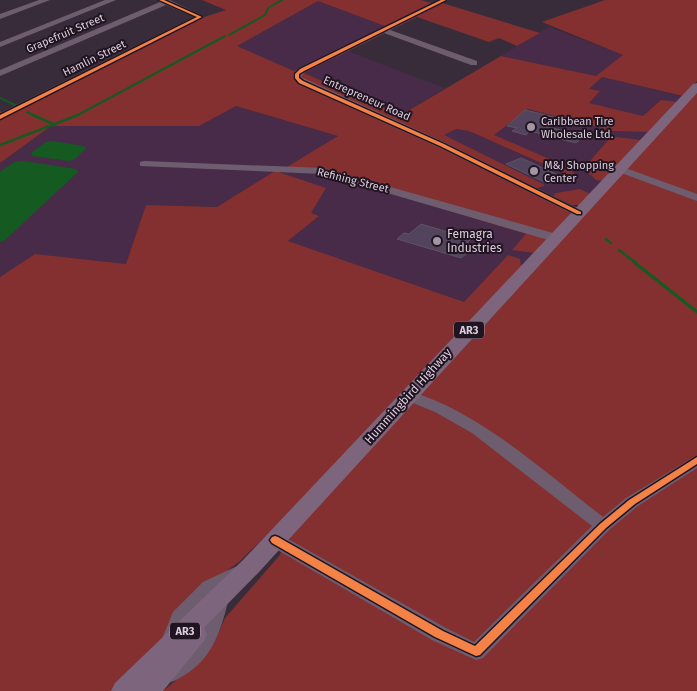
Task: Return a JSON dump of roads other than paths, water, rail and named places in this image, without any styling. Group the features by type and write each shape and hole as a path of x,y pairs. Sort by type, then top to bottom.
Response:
{"main road":[{"name":"Hummingbird Highway","path":"124,691 275,540 697,86"},
{"name":"Hummingbird Highway","path":"153,686 246,570"}],"street":[{"path":"0,17 46,0"},
{"path":"0,45 112,0"},
{"name":"Entrepreneur Road","path":"444,0 302,70 297,74 297,78 442,145 579,213"},
{"name":"Hamlin Street","path":"2,114 198,19 199,15 164,1"},
{"name":"Grapefruit Street","path":"0,73 164,1"},
{"path":"383,30 474,63"},
{"name":"Refining Street","path":"144,164 324,170 556,238"},
{"path":"620,169 697,198"},
{"path":"408,396 477,429 603,526"},
{"path":"275,540 439,634 476,652 603,526 632,502 697,460"}],"waterway":[{"path":"229,35 265,15 268,8 282,0"},
{"path":"78,115 225,36"},
{"path":"0,98 17,106"},
{"path":"27,112 33,115"},
{"path":"33,115 54,124"},
{"path":"54,124 78,115"},
{"path":"0,145 54,124"},
{"path":"606,239 611,243"},
{"path":"619,250 636,263"},
{"path":"634,262 697,312"}],"place":[{"name":"Caribbean Tire Wholesale Ltd.","path":"531,127"},
{"name":"M&J Shopping Center","path":"534,171"},
{"name":"Femagra Industries","path":"437,241"}]}
